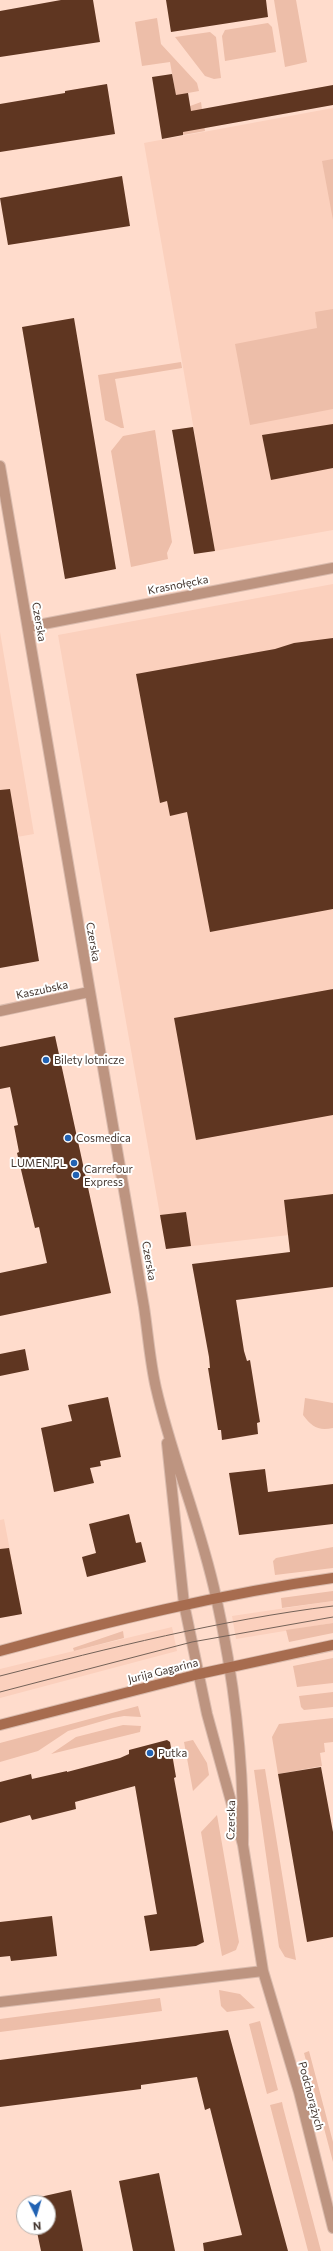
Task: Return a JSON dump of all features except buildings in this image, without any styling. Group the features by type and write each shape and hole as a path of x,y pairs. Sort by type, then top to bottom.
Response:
{"main road":[{"path":"0,1651 184,1604 216,1597 333,1578"},
{"name":"Jurija Gagarina","path":"0,1725 199,1674 333,1645"}],"street":[{"name":"Czerska","path":"0,466 89,992 143,1299 156,1387 216,1597 229,1668 240,1741 243,1802 243,1845"},
{"name":"Krasnołęcka","path":"28,627 333,568"},
{"name":"Kaszubska","path":"0,1011 89,992"},
{"name":"Czerska","path":"165,1422 184,1604 210,1727 243,1845"},
{"name":"Podchorążych","path":"243,1845 263,1972 299,2092 333,2228"},
{"path":"0,2002 263,1972"}],"shaded area":[{"path":"274,0 296,0 307,62 285,67"},
{"path":"157,18 161,44 197,83 199,91 188,93 182,109 201,102 205,131 183,135 170,62 142,66 135,22"},
{"path":"268,23 272,27 276,52 225,61 222,36 225,30"},
{"path":"210,32 216,37 221,78 214,79 205,76 175,37"},
{"path":"333,108 333,530 215,551 144,143"},
{"path":"333,159 333,220 322,161"},
{"path":"333,309 333,409 250,425 235,344 317,328 315,312"},
{"path":"181,362 182,368 115,379 124,428 105,420 98,375"},
{"path":"155,430 172,542 167,553 168,559 131,567 111,451 123,436"},
{"path":"333,584 333,1230 166,1249 58,635"},
{"path":"0,632 34,834 0,840"},
{"path":"305,1398 333,1403 333,1428 323,1429 309,1423 303,1415"},
{"path":"4,1519 22,1614 0,1618 0,1520"},
{"path":"333,1547 333,1568 275,1575 273,1561 276,1558"},
{"path":"333,1591 333,1601 282,1608 281,1598"},
{"path":"333,1601 333,1623 236,1639 232,1616"},
{"path":"333,1623 333,1633 289,1642 286,1630"},
{"path":"172,1627 177,1651 0,1698 0,1669"},
{"path":"123,1631 124,1638 74,1651 73,1648"},
{"path":"333,1658 333,1683 297,1687 293,1666"},
{"path":"333,1692 333,1707 304,1710 301,1707 299,1696"},
{"path":"138,1706 141,1717 124,1716 113,1718 68,1731 38,1751 0,1762 0,1743"},
{"path":"333,1718 333,1742 324,1743 325,1752 320,1753 322,1766 278,1774 272,1737 279,1724"},
{"path":"123,1725 141,1726 140,1732 51,1754 76,1737"},
{"path":"193,1740 207,1763 209,1775 193,1791 184,1742"},
{"path":"265,1769 296,1960 285,1957 279,1947 254,1770"},
{"path":"217,1815 239,1942 236,1950 222,1956 201,1832"},
{"path":"219,1990 240,1994 255,2008 227,2012 221,2006"},
{"path":"160,1998 162,2011 0,2032 0,2019"},
{"path":"260,2021 278,2090 267,2094 249,2024"},
{"path":"309,2051 333,2142 333,2162 304,2053"},
{"path":"282,2102 321,2251 308,2251 270,2105"}],"tram line":[{"path":"0,1676 124,1645 207,1627 333,1606"},
{"path":"0,1692 192,1642 333,1617"}],"place":[{"name":"Bilety lotnicze","path":"46,1060"},
{"name":"Cosmedica","path":"68,1138"},
{"name":"LUMEN.PL","path":"74,1163"},
{"name":"Carrefour Express","path":"76,1175"},
{"name":"Putka","path":"150,1753"}]}
